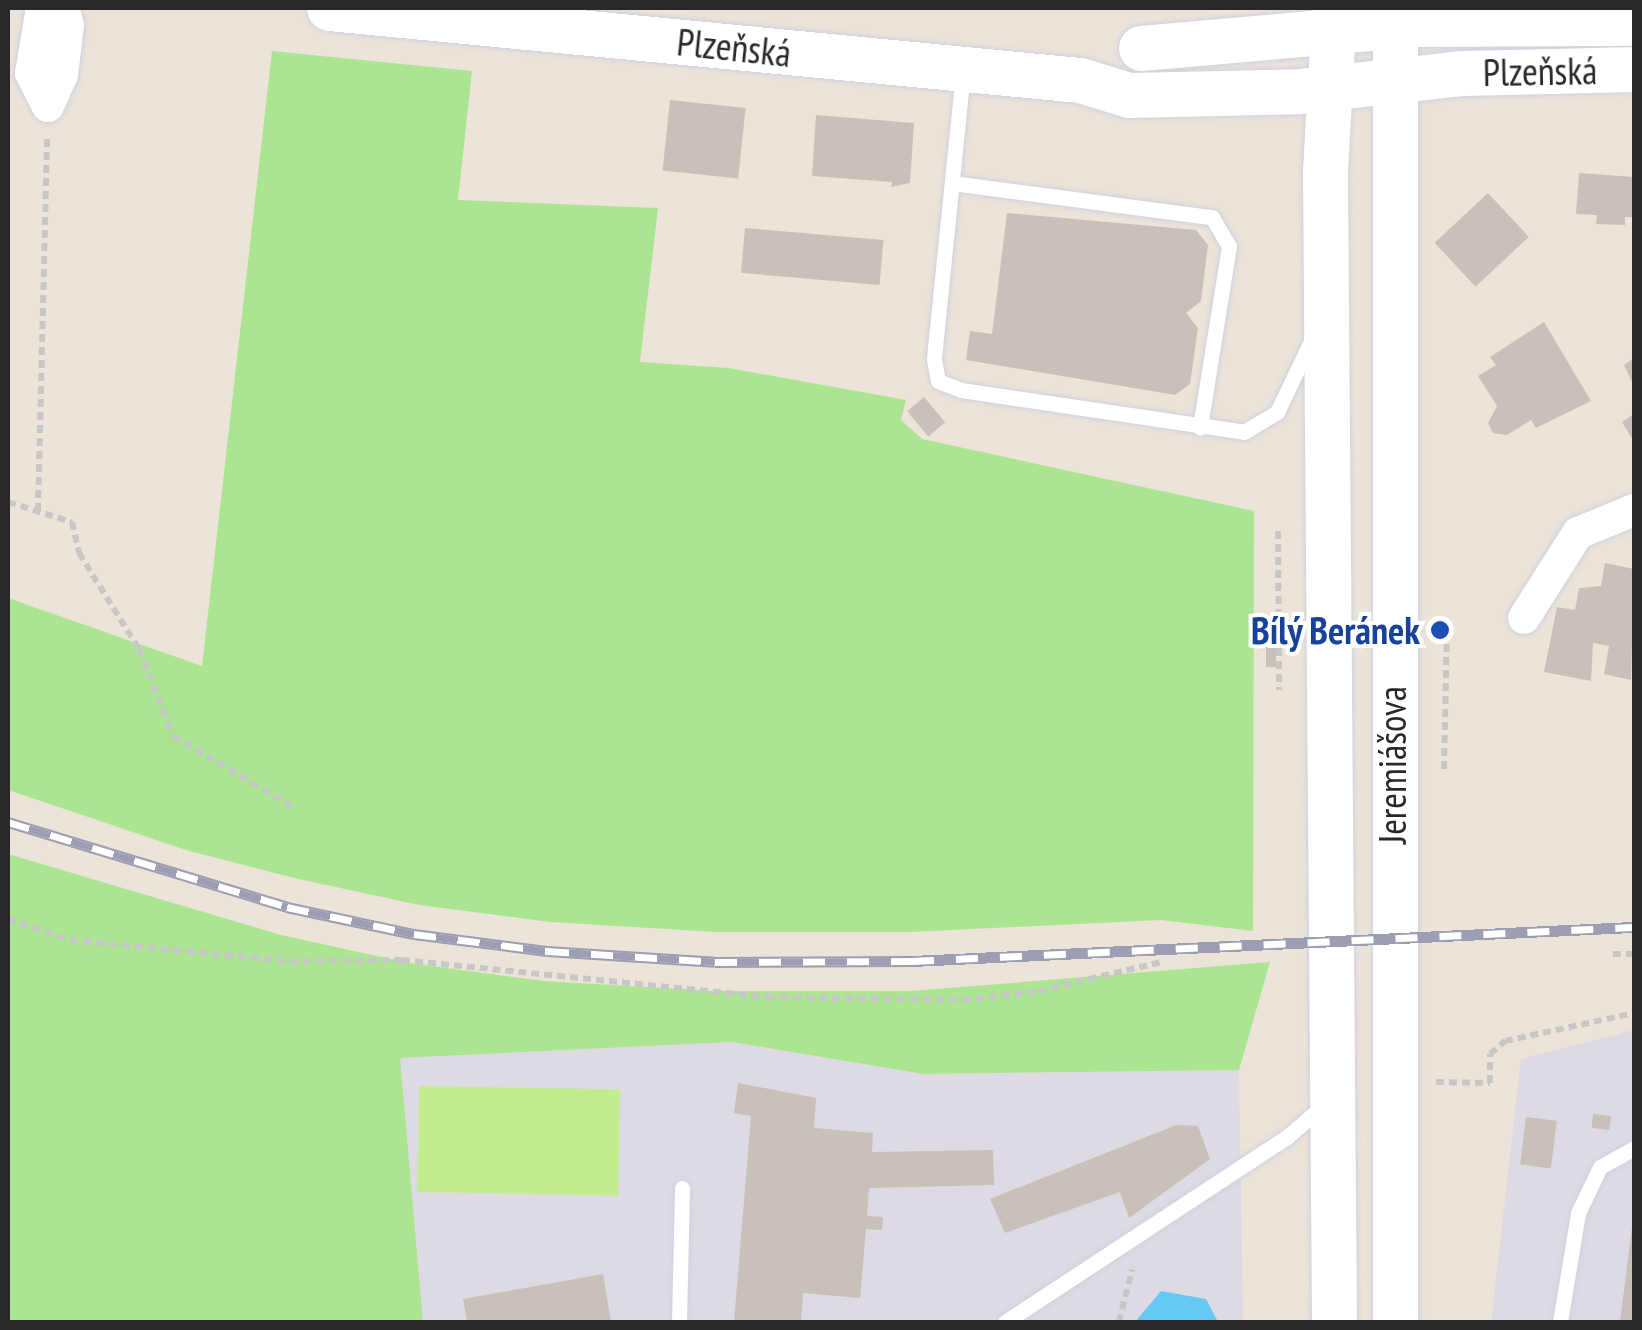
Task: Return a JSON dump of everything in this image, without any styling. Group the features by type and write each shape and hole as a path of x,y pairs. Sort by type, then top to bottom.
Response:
{"main road":[{"name":"Plzeňská","path":"329,8 1080,80 1129,95 1326,88 1392,78 1634,70"},
{"path":"1141,48 1186,26 1202,8"},
{"name":"Plzeňská","path":"1080,80 1141,48 1333,20 1395,17 1634,23"},
{"name":"Jeremiášova","path":"1394,1322 1395,17"},
{"path":"1326,88 1333,20"},
{"name":"Jeremiášova","path":"1326,88 1334,1322"}],"street":[{"path":"42,8 32,73 48,106"},
{"path":"48,106 62,74 68,25 63,8"},
{"path":"1524,618 1578,532 1634,510"}],"lane":[{"path":"963,71 934,359 938,381 961,390 1244,432 1277,412 1326,308"},
{"path":"952,183 1198,214 1223,228 1229,246 1200,428"},
{"path":"1005,1322 1287,1138 1332,1098"},
{"path":"1560,1322 1578,1213 1600,1167 1634,1148"},
{"path":"679,1322 682,1188"}],"path":[{"path":"38,510 48,106"},
{"path":"8,502 72,522 79,553 139,649 173,736 293,807"},
{"path":"1278,532 1279,690"},
{"path":"1444,770 1447,620"},
{"path":"8,919 70,940 290,961 402,960 767,997 964,1000 1038,991 1162,962"},
{"path":"1613,954 1634,954"},
{"path":"1424,1082 1490,1083 1490,1054 1505,1040 1634,1013"}],"shaded area":[{"path":"1634,1030 1634,1322 1491,1322 1521,1059"},
{"path":"732,1042 923,1074 1239,1070 1243,1322 423,1322 399,1058"}],"green space":[{"path":"272,51 472,71 458,200 658,208 640,362 728,368 906,400 901,420 922,439 1254,511 1253,931 1161,920 911,932 716,932 550,922 419,905 294,878 186,850 8,790 8,598 202,666"},
{"path":"8,854 281,935 409,963 544,981 715,991 912,991 1270,962 1239,1070 923,1074 732,1042 400,1058 423,1322 8,1322"},
{"path":"419,1086 620,1090 618,1195 417,1192"}],"water":[{"path":"1161,1291 1206,1299 1218,1322 1135,1322"}],"building":[{"path":"670,100 746,108 738,179 663,171"},
{"path":"816,115 914,123 910,183 891,187 892,182 812,176"},
{"path":"1579,173 1634,177 1634,217 1625,217 1625,225 1596,224 1597,215 1576,214"},
{"path":"1488,193 1529,237 1476,287 1435,243"},
{"path":"1007,213 1196,230 1208,245 1201,301 1186,313 1198,328 1190,384 1175,395 966,360 970,331 992,334"},
{"path":"745,228 883,240 880,285 741,273"},
{"path":"1544,322 1591,401 1536,428 1531,420 1507,435 1493,433 1488,423 1497,406 1478,376 1496,365 1490,357"},
{"path":"1634,358 1634,386 1624,365"},
{"path":"924,397 945,422 928,436 907,411"},
{"path":"1634,414 1634,442 1622,422"},
{"path":"1605,563 1634,569 1631,680 1604,674 1609,646 1593,643 1591,681 1544,672 1557,607 1575,610 1579,588 1601,586"},
{"path":"1266,631 1276,631 1276,667 1266,667"},
{"path":"738,1083 816,1098 814,1128 873,1133 872,1152 993,1150 994,1185 869,1188 867,1216 883,1217 882,1230 866,1229 860,1298 803,1293 801,1322 734,1322 751,1116 734,1113"},
{"path":"1593,1114 1611,1116 1609,1130 1592,1128"},
{"path":"1526,1117 1557,1121 1551,1168 1520,1165"},
{"path":"1176,1125 1198,1126 1210,1159 1129,1218 1120,1192 1005,1233 990,1199"},
{"path":"1632,1227 1634,1322 1620,1322"},
{"path":"603,1274 611,1322 467,1322 463,1299"}],"railway":[{"path":"8,822 287,907 414,934 547,951 715,962 912,961 1634,927"}],"place":[{"name":"Bílý Beránek","path":"1440,630"}]}
